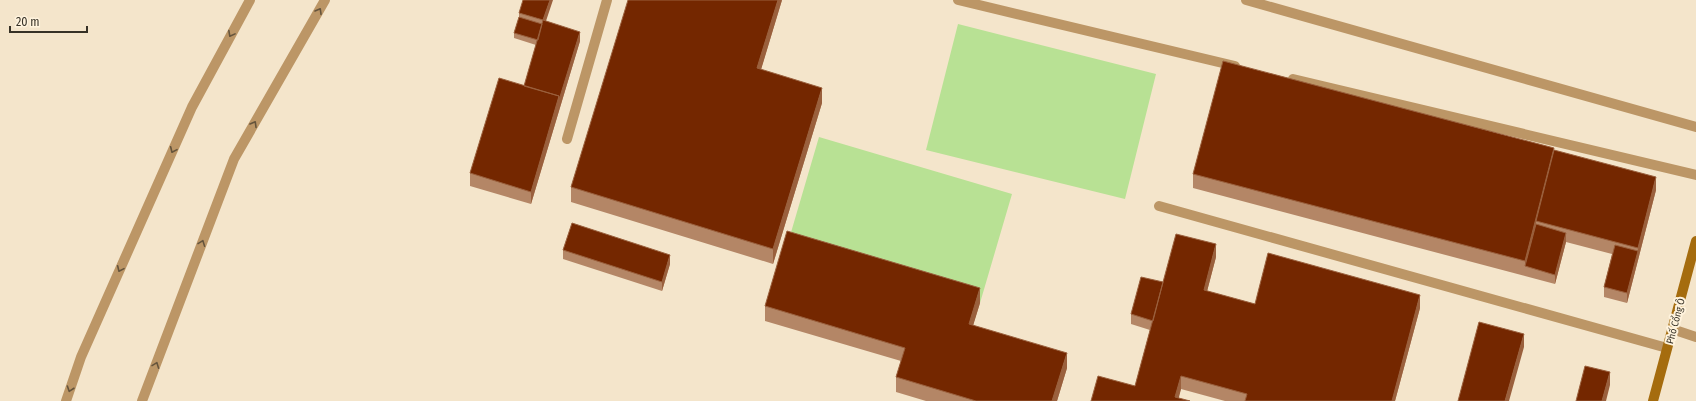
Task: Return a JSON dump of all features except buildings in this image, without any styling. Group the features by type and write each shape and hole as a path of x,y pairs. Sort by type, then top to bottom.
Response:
{"street":[{"path":"66,401 81,357 192,107 250,0"},
{"path":"142,401 234,159 325,0"},
{"path":"567,138 607,0"},
{"path":"958,0 1245,68"},
{"path":"1246,0 1696,127"},
{"path":"1284,77 1696,175"},
{"path":"1159,206 1667,348"},
{"name":"Phố Cổng Ô","path":"1653,401 1696,241"},
{"path":"1672,329 1696,337"}],"green space":[{"path":"958,24 1156,74 1125,199 926,150"},
{"path":"819,137 1012,194 980,303 787,246"}]}
